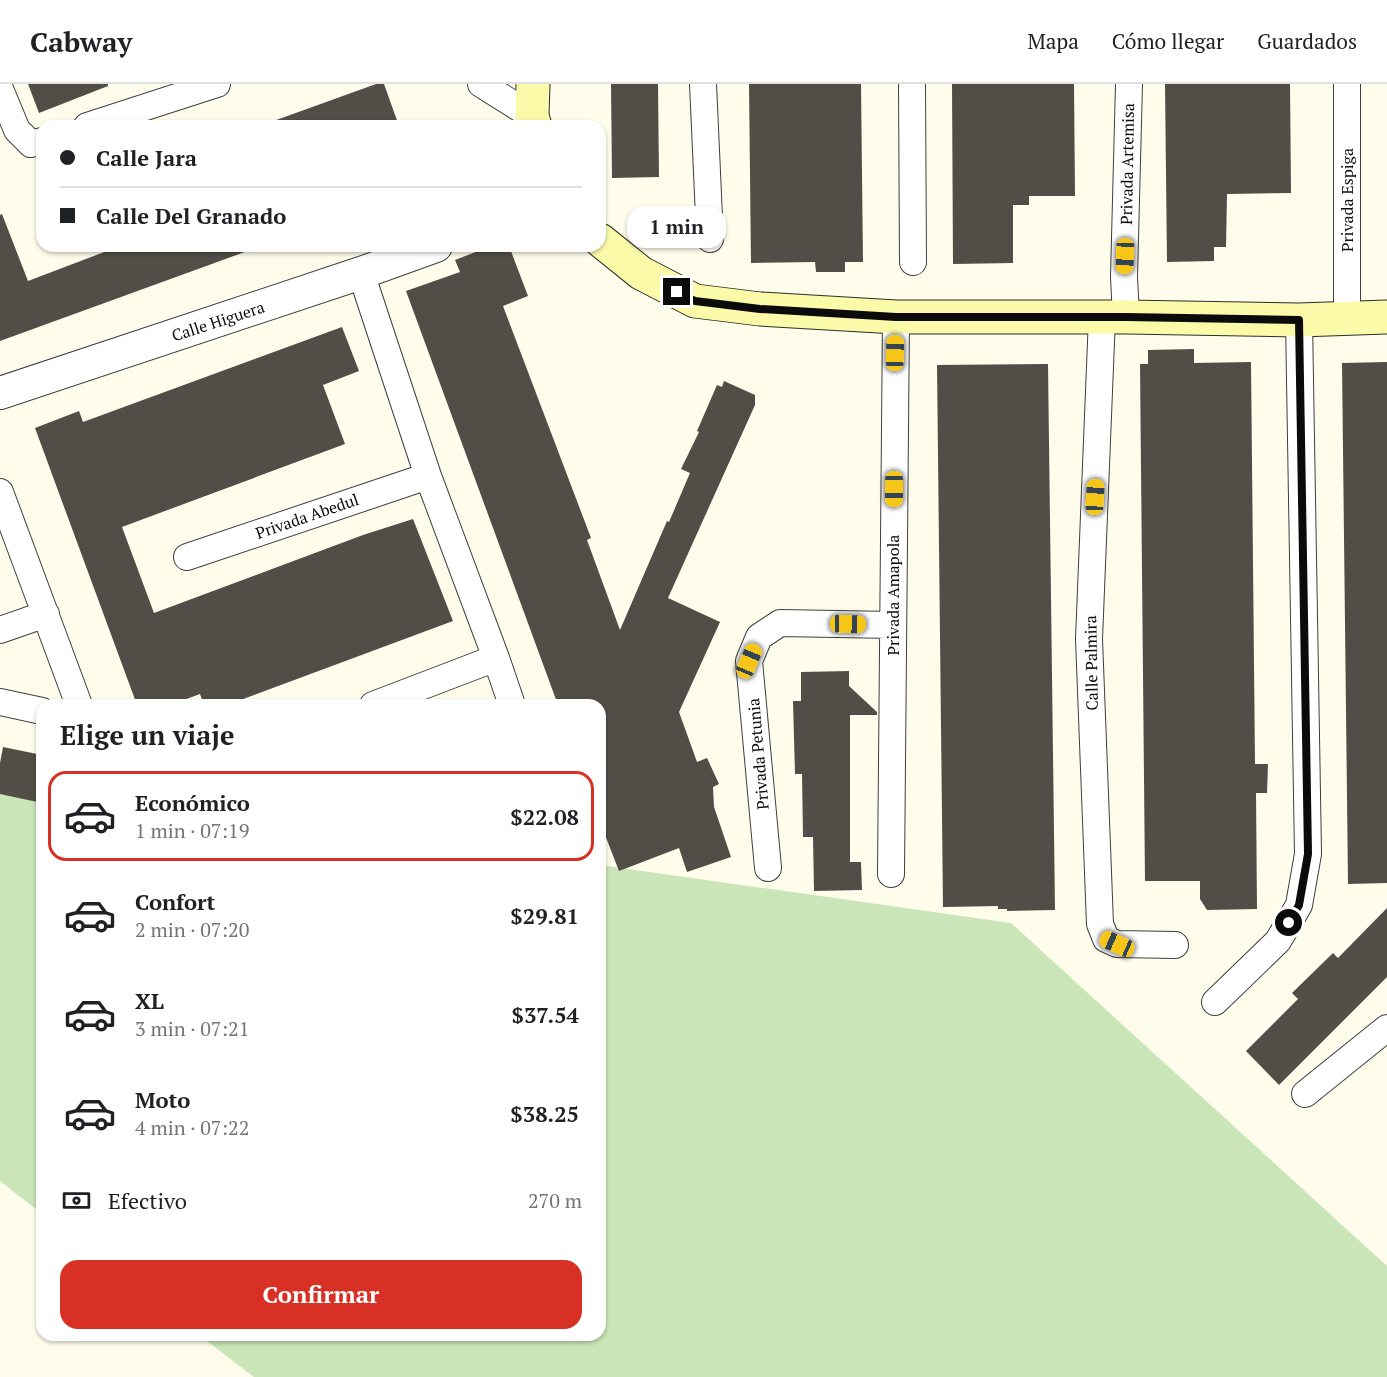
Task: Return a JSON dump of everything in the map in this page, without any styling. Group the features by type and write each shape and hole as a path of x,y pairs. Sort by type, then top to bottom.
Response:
{"main road":[{"path":"533,84 534,120"},
{"path":"606,245 640,273 695,301 760,309 896,317 1299,320 1387,317"}],"street":[{"path":"106,120 217,84"},
{"path":"481,84 533,120"},
{"path":"703,84 710,239"},
{"path":"912,84 914,262"},
{"name":"Privada Artemisa","path":"1114,317 1124,277 1129,84"},
{"name":"Privada Espiga","path":"1347,84 1347,317"},
{"path":"0,89 17,130 31,144 36,143"},
{"name":"Calle Higuera","path":"0,393 419,252"},
{"path":"361,273 428,476 510,699"},
{"name":"Privada Amapola","path":"891,874 896,317"},
{"name":"Calle Palmira","path":"1114,317 1089,639 1100,924 1106,939 1117,944 1175,945"},
{"path":"1215,1002 1278,941 1299,905 1308,854 1299,320"},
{"name":"Privada Abedul","path":"187,557 428,476"},
{"path":"0,492 77,699"},
{"path":"0,630 46,614"},
{"name":"Privada Petunia","path":"768,868 749,661 759,638 780,623 893,625"},
{"path":"388,699 496,657"},
{"path":"0,702 36,710"},
{"path":"1305,1094 1387,1028"}],"green space":[{"path":"0,779 36,784 36,1209 0,1181"},
{"path":"606,866 1011,923 1387,1266 1387,1377 254,1377 207,1341 606,1341"}],"building":[{"path":"28,84 108,84 108,86 39,113"},
{"path":"376,84 384,84 397,120 276,120"},
{"path":"611,84 658,84 659,177 612,178"},
{"path":"749,84 861,84 863,262 845,262 845,272 816,272 815,262 751,263"},
{"path":"952,84 1074,84 1075,196 1029,196 1029,205 1013,205 1013,263 953,264"},
{"path":"1165,84 1290,84 1291,193 1227,194 1226,247 1214,247 1214,261 1167,262"},
{"path":"2,214 28,281 104,252 245,252 0,341 0,215"},
{"path":"476,252 511,252 528,296 503,306 591,538 587,540 620,630 690,473 681,469 699,432 697,431 717,385 722,387 724,381 755,395 755,405 668,598 720,622 679,712 697,762 707,758 719,784 713,787 714,807 731,857 687,872 679,848 619,871 606,837 606,699 556,699 406,291 460,272 455,260"},
{"path":"342,327 359,371 323,385 345,444 122,527 154,613 363,535 413,519 453,621 243,699 202,699 200,694 186,699 135,699 35,428 79,411 83,422"},
{"path":"1194,349 1194,363 1251,362 1255,764 1268,764 1267,793 1256,793 1257,909 1207,910 1200,899 1200,881 1145,881 1140,364 1148,364 1148,350"},
{"path":"1387,362 1387,883 1348,884 1342,363"},
{"path":"1048,364 1055,910 1007,911 1007,909 998,909 998,906 943,907 937,365"},
{"path":"849,671 849,686 877,712 877,715 850,715 850,862 861,862 862,890 814,891 813,837 803,837 802,774 795,774 793,701 801,701 801,672"},
{"path":"3,747 36,754 36,802 0,794 0,763"},
{"path":"1387,908 1387,977 1279,1085 1246,1051 1298,999 1292,993 1333,953 1338,958"}],"route":[{"path":"677,292 695,301 760,309 896,317 1299,320 1308,854 1299,905 1289,923"}]}
